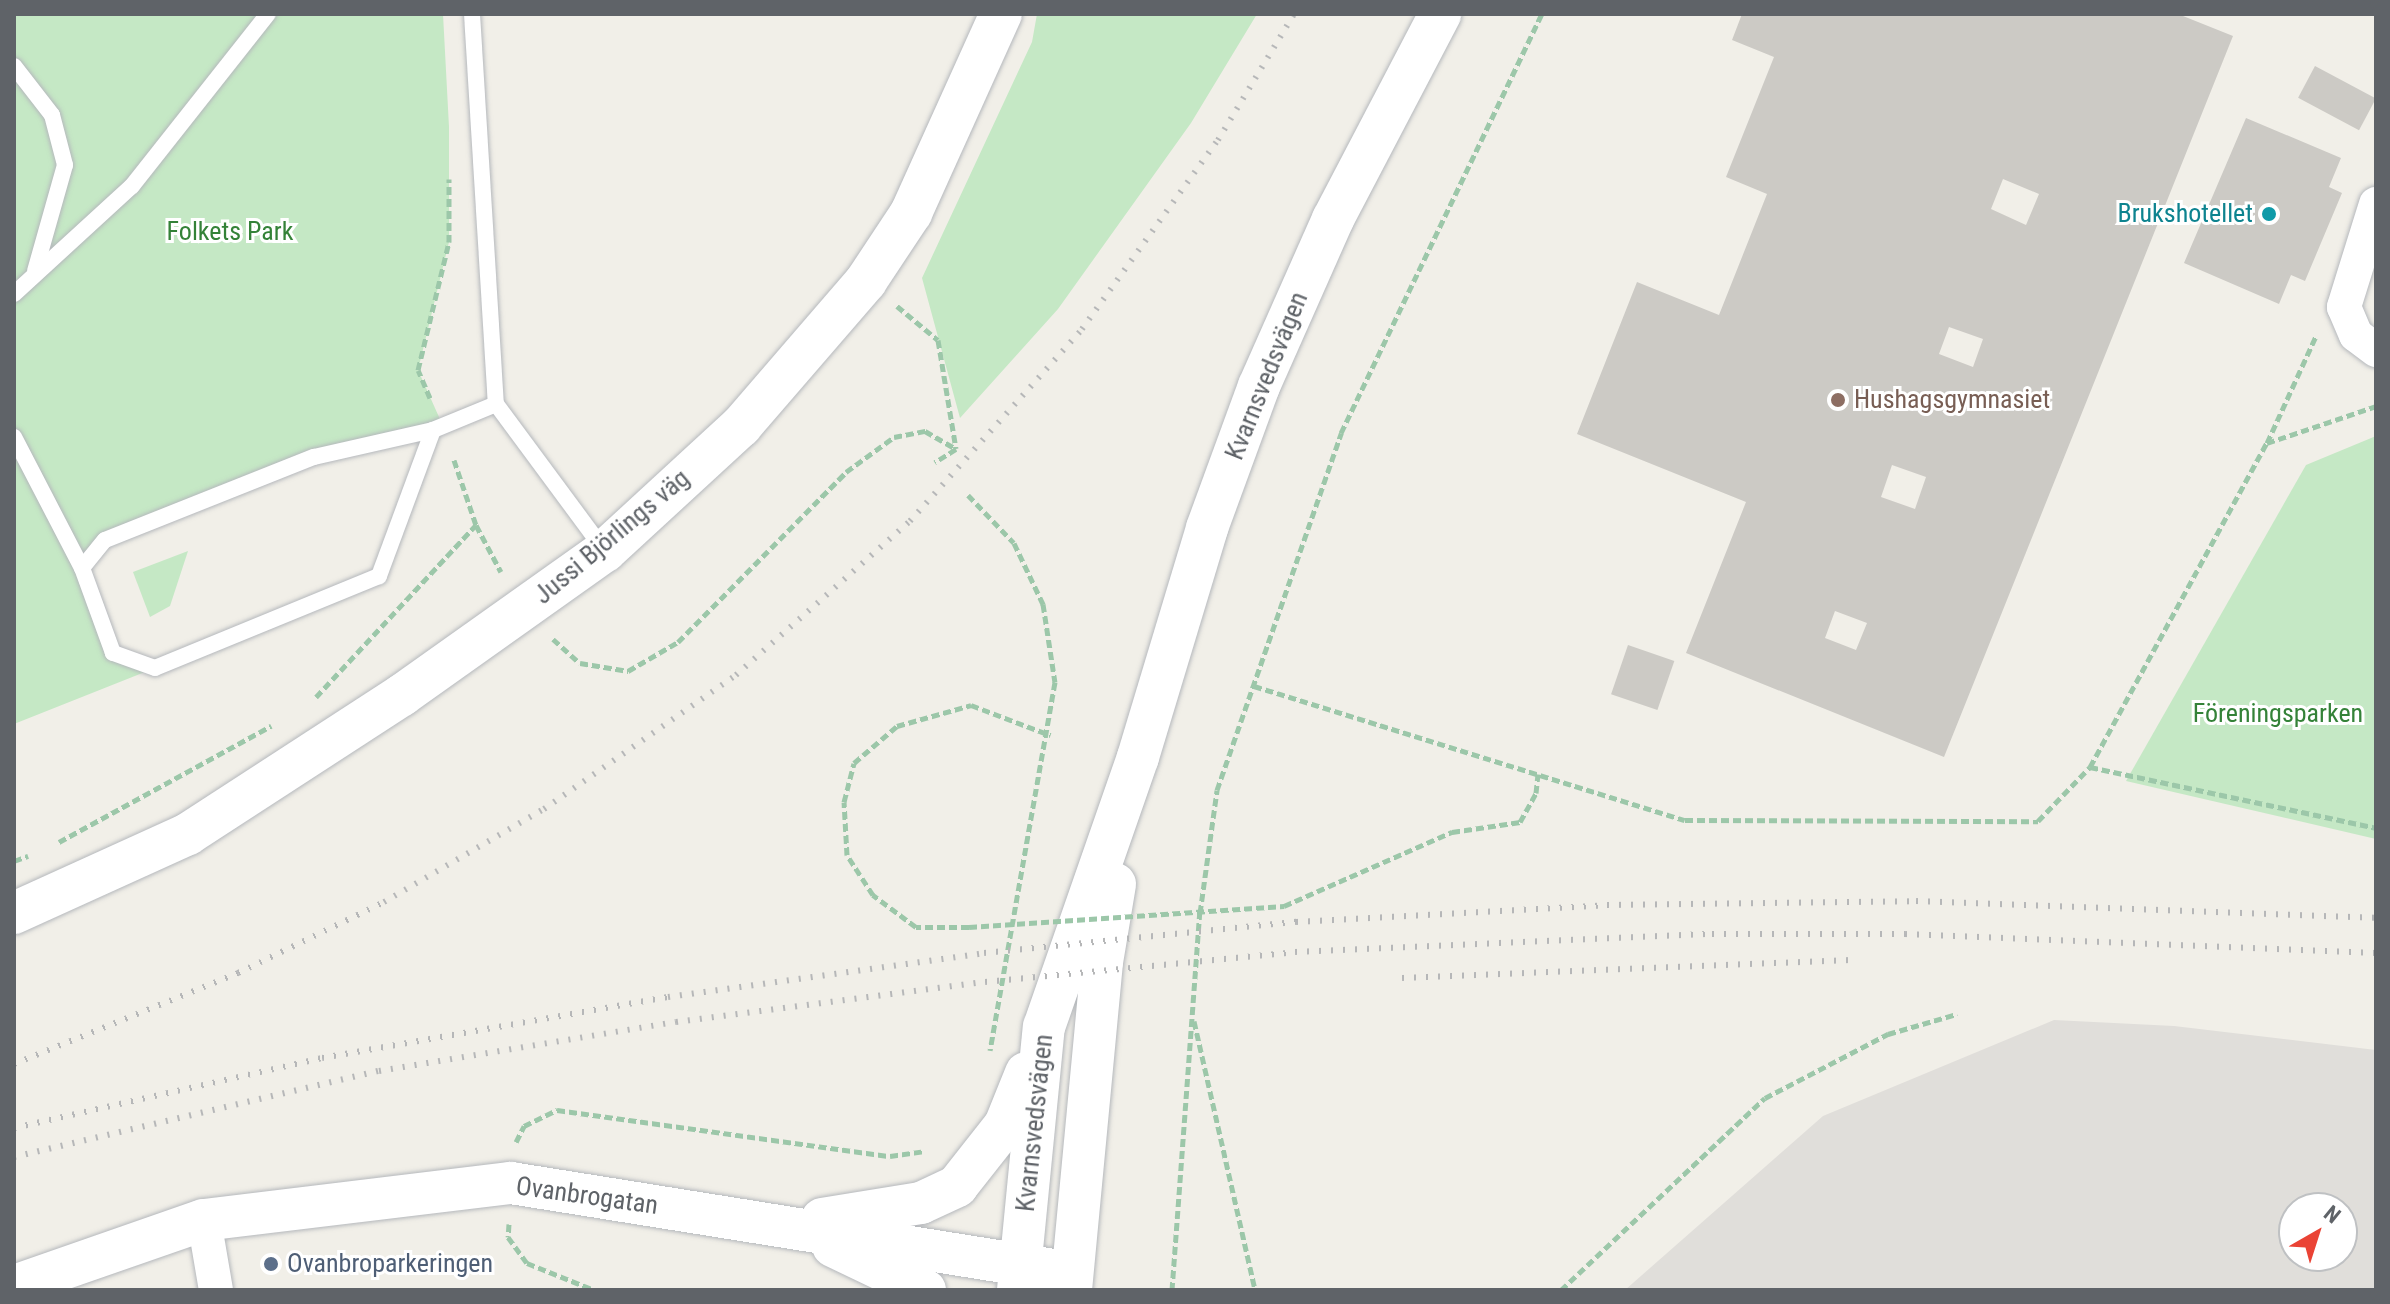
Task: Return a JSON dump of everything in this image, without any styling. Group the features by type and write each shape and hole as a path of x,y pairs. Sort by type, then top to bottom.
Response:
{"street":[{"name":"Jussi Björlings väg","path":"14,913 188,834 402,695 605,551 741,426 866,281 911,213 1001,14"},
{"name":"Kvarnsvedsvägen","path":"1018,1277 1044,1027 1138,757 1207,528 1259,386 1333,219 1440,14"},
{"path":"2376,204 2344,307 2356,335 2376,350"},
{"name":"Kvarnsvedsvägen","path":"1072,1281 1102,962 1138,757"},
{"path":"789,1225 921,1203 957,1186 1005,1125 1044,1027"},
{"name":"Ovanbrogatan","path":"14,1286 204,1220 511,1183 789,1225 1018,1277 1072,1281"},
{"path":"204,1220 216,1290"},
{"path":"789,1225 925,1290"}],"lane":[{"path":"14,294 132,186 268,14"},
{"path":"472,14 496,404 605,551"},
{"path":"14,66 52,115 65,165 33,276"},
{"path":"82,568 105,540 314,457 433,430 496,404"},
{"path":"14,437 82,568 113,653 155,668 379,576 433,430"}],"path":[{"path":"1172,1290 1193,1016 1217,790 1341,433 1542,14"},
{"path":"418,370 449,242 449,170"},
{"path":"1254,686 1685,820 2038,821 2090,767 2267,443 2317,335 2344,307"},
{"path":"938,340 956,449"},
{"path":"2267,443 2376,406"},
{"path":"968,495 1014,543 1043,604 1055,682 1050,735 987,1066"},
{"path":"310,704 476,525"},
{"path":"1050,735 971,705 897,726 854,763 844,802 847,855 873,895 916,927 969,927 1284,906 1452,832 1520,822 1536,793 1538,774"},
{"path":"54,845 283,719"},
{"path":"2090,767 2376,828"},
{"path":"1561,1290 1765,1098 1888,1034 1957,1014"},
{"path":"1193,1016 1255,1290"},
{"path":"594,1290 527,1263 508,1237 514,1147 524,1126 557,1110 890,1156 933,1150"}],"shaded area":[{"path":"2054,1020 2174,1026 2376,1050 2376,1290 1625,1290 1823,1116"}],"green space":[{"name":"Folkets Park","path":"14,14 443,14 449,127 449,242 418,370 443,426 314,457 105,540 82,568 112,653 155,668 14,724"},
{"path":"1037,14 1257,14 1191,123 1058,309 960,418 922,278 1032,42"},
{"name":"Föreningsparken","path":"2376,436 2376,839 2126,781 2306,465"},
{"path":"188,551 170,606 150,617 133,572"}],"building":[{"name":"Hushagsgymnasiet","path":"1742,14 2178,14 2233,36 1944,757 1686,653 1746,502 1577,434 1637,282 1719,315 1767,194 1726,177 1774,57 1732,40","holes":["2003,179 2039,194 2026,225 1991,209","1949,327 1983,339 1973,367 1939,354","1892,465 1926,477 1915,509 1881,497","1835,611 1867,623 1856,650 1825,638"]},
{"path":"2315,66 2376,98 2359,130 2298,98"},
{"name":"Brukshotellet","path":"2246,118 2341,158 2329,187 2342,193 2305,281 2291,275 2279,304 2184,263"},
{"path":"1628,645 1674,661 1657,710 1611,694"}],"railway":[{"path":"14,1064 238,973 384,902 544,809 736,675 910,521 1082,329 1218,140 1294,14"},
{"path":"14,1128 322,1058 668,997 984,953 1296,922 1607,905 1916,901 2376,918"},
{"path":"14,1157 379,1071 676,1022 985,982 1295,952 1712,934 1905,934 2376,953"},
{"path":"1402,978 1857,960"}],"place":[{"name":"Brukshotellet","path":"2269,214"},
{"name":"Hushagsgymnasiet","path":"1838,400"},
{"name":"Ovanbroparkeringen","path":"271,1264"}]}
